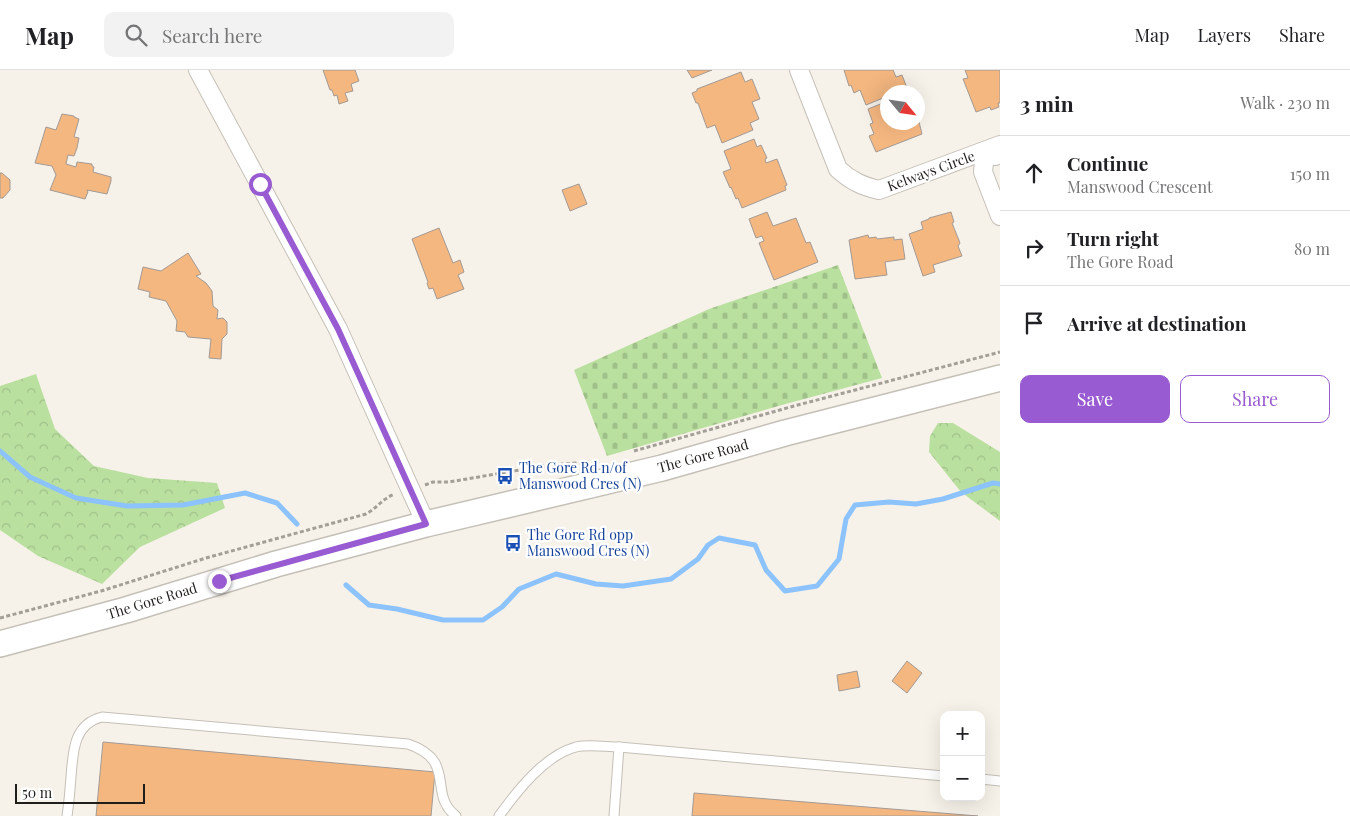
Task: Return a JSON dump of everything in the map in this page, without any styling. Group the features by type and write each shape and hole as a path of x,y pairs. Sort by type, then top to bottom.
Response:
{"main road":[{"name":"The Gore Road","path":"0,644 126,610 272,553 391,534 662,468 785,433 1000,378"}],"street":[{"path":"198,70 338,329 426,524"},
{"name":"Kelways Circle","path":"799,70 838,169 850,180 863,187 879,190 995,152"},
{"name":"Kelways Circle","path":"995,152 983,172 1000,216"}],"lane":[{"path":"68,816 73,749 76,738 88,723 102,717 408,744 419,748 434,760 439,769 444,802 456,816"},
{"path":"499,816 543,764 559,754 578,746 619,747 940,776"},
{"path":"614,816 619,747"},
{"path":"985,779 1000,781"}],"path":[{"path":"634,451 1000,352"},
{"path":"433,482 449,482 549,465 592,462"},
{"path":"0,618 101,591 206,558 272,553 340,522 366,514 388,497"}],"green space":[{"path":"838,265 882,378 607,456 574,370 709,309"},
{"path":"36,374 55,429 94,466 148,478 217,483 225,508 140,547 102,584 38,556 0,530 0,386"},
{"path":"938,423 953,423 1000,452 1000,521 961,492 929,452 930,436"}],"building":[{"path":"323,70 355,70 359,81 351,84 353,91 345,93 348,101 339,104 337,95 334,96 332,90 330,90"},
{"path":"687,70 712,70 692,78"},
{"path":"844,70 893,70 896,77 902,75 906,85 880,85 880,99 866,105 860,90 854,93 851,85 849,86"},
{"path":"965,70 1000,70 999,107 991,110 990,107 976,112 963,79 968,78"},
{"path":"741,72 745,82 752,79 760,99 752,102 759,119 750,123 753,130 722,143 715,125 707,128 698,103 696,103 692,93 697,91 697,89"},
{"path":"880,104 880,130 921,130 922,134 876,152 869,136 874,134 870,124 873,123 868,109"},
{"path":"62,114 79,119 74,137 79,138 77,148 74,156 68,155 66,164 76,167 77,162 92,164 94,167 93,172 111,177 107,194 87,190 85,199 50,190 56,175 52,166 35,163 46,127 56,130"},
{"path":"754,139 757,147 761,145 767,158 765,159 766,163 777,159 787,185 785,186 786,190 742,208 723,172 731,169 724,151"},
{"path":"0,173 10,180 10,190 3,198 0,198"},
{"path":"579,184 587,204 570,211 562,190"},
{"path":"767,212 773,226 796,218 806,243 810,242 818,262 774,280 759,243 764,241 762,236 756,238 749,219"},
{"path":"951,212 954,222 952,223 960,243 958,246 962,256 933,265 935,272 923,276 909,234 923,229 921,222"},
{"path":"439,228 453,263 460,260 464,272 458,275 464,289 437,299 433,288 429,289 412,239"},
{"path":"868,235 869,238 876,237 877,239 894,237 894,240 902,239 905,259 885,262 887,275 855,279 849,240"},
{"path":"188,253 201,274 196,276 206,283 212,291 213,306 218,310 217,319 223,318 227,322 227,334 222,339 221,359 209,358 211,339 188,337 185,332 176,331 177,321 166,301 149,297 150,292 138,289 143,267 161,271"},
{"path":"907,661 922,673 907,693 892,681"},
{"path":"857,671 860,687 839,691 837,675"},
{"path":"103,742 435,772 431,816 96,816"},
{"path":"694,793 978,816 692,816"}],"waterway":[{"path":"0,451 30,477 76,498 127,506 183,505 245,493 277,503 297,524"},
{"path":"346,585 369,605 397,609 443,620 483,620 502,607 519,589 556,574 596,584 623,586 671,579 698,559 708,545 719,538 755,545 766,570 785,591 817,586 839,559 846,519 855,505 889,502 916,504 943,499 993,483 1000,484"}],"place":[{"name":"The Gore Rd n/of Manswood Cres (N)","path":"505,476"},
{"name":"The Gore Rd opp Manswood Cres (N)","path":"513,543"}],"route":[{"path":"219,581 426,524 338,329 260,184"}]}
